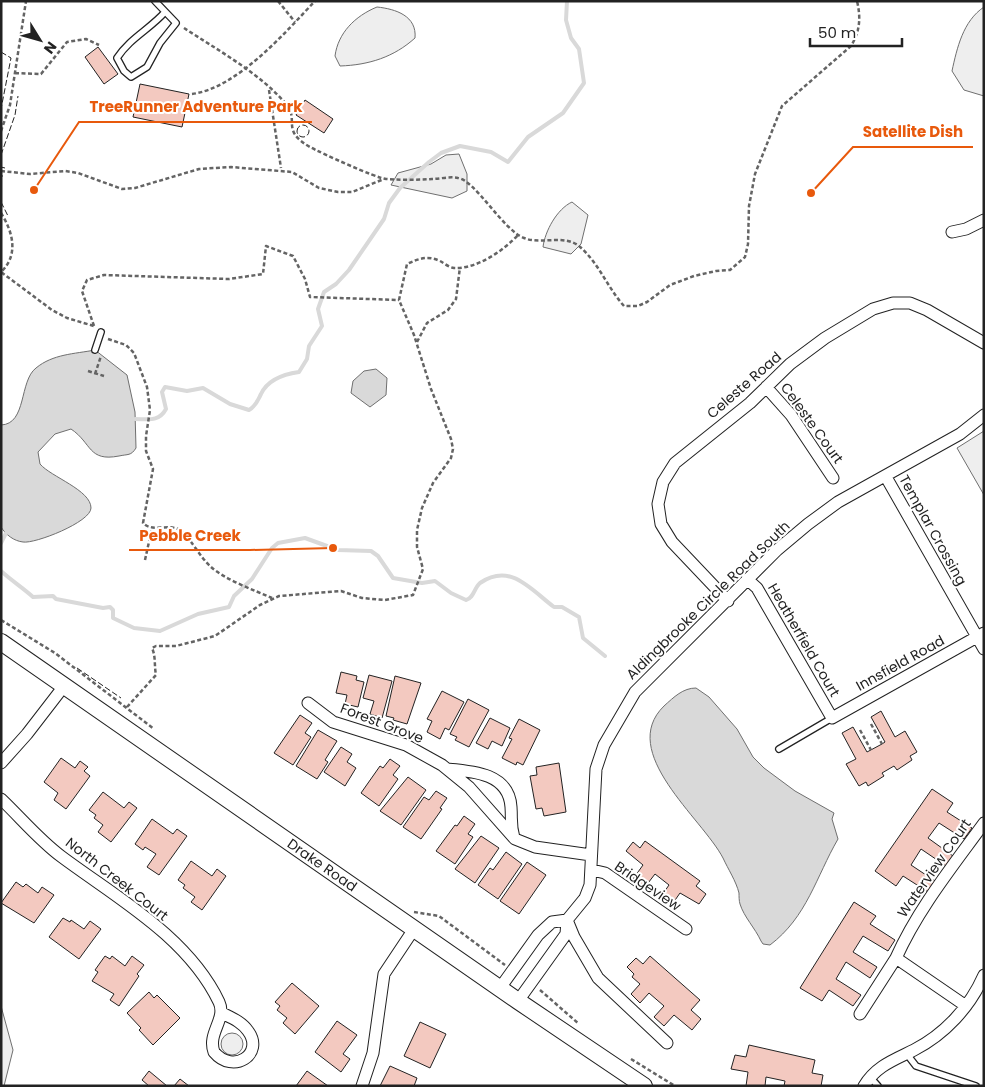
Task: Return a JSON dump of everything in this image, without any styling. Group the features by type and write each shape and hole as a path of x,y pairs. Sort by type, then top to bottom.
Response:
{"street":[{"path":"952,232 966,229 984,220"},
{"name":"Celeste Road","path":"728,601 672,542 661,524 658,504 663,482 675,463 766,387 790,364 825,338 873,309 893,302 910,303 927,310 984,343"},
{"name":"Celeste Court","path":"766,387 791,415 833,478"},
{"name":"Aldingbrooke Circle Road South","path":"518,1001 566,934 567,920 585,898 592,870 596,769 616,722 635,692 728,601 747,579 808,524 838,502 886,477 960,434 984,414"},
{"name":"Templar Crossing","path":"886,477 980,635 984,649"},
{"name":"Heatherfield Court","path":"747,579 757,588 832,718"},
{"name":"Innsfield Road","path":"832,718 980,635"},
{"name":"Drake Road","path":"1,642 518,1001 644,1086"},
{"path":"1,762 27,734 64,686"},
{"name":"Forest Grove","path":"308,703 333,722 406,745 447,769 469,788 515,839 535,848 592,855"},
{"name":"Forest Grove","path":"447,769 474,771 491,775 506,790 511,806 510,823 515,839"},
{"name":"North Creek Court","path":"1,799 60,856 141,913 194,963 219,1002 222,1013"},
{"name":"Waterview Court","path":"860,1014 896,958 909,929 984,823"},
{"name":"Bridgeview","path":"592,870 605,873 686,929"},
{"path":"567,920 574,937 598,978 667,1043"},
{"name":"Aldingbrooke Circle Road South","path":"500,988 538,935 552,922 567,920"},
{"path":"362,1086 373,1053 384,974 414,929"},
{"path":"896,958 966,1006"},
{"path":"867,1081 887,1062 932,1039 956,1020 977,990 984,974"}],"lane":[{"path":"155,1 176,23 160,43 147,67 131,77 124,70 118,58 126,44 153,26 165,12"},
{"path":"95,350 101,332"},
{"path":"779,749 832,718"},
{"path":"906,1053 916,1066 976,1086"},
{"path":"867,1081 878,1086"}],"path":[{"path":"1,132 10,105 26,1"},
{"path":"278,1 295,22"},
{"path":"192,94 209,92 217,88 295,22 315,1"},
{"path":"1,172 30,174 65,171 78,173 122,189 135,188 199,170 231,167 259,168 292,172 319,188 338,192 352,192 384,179 458,178 470,183 477,194 518,235 532,240 560,240 577,244 597,265 624,306 638,306 647,302 670,285 694,276 730,270 745,257 748,244 749,206 755,174 782,106 851,46 858,34 860,14 858,1"},
{"path":"176,23 244,67 269,89 291,111 291,130 296,137 310,147 384,179"},
{"path":"15,73 40,74 67,42 86,39 99,45"},
{"path":"269,89 281,168"},
{"path":"1,213 7,222 13,247 12,259 1,272 52,310 67,318 94,326 108,339 126,345 134,353 148,387 150,410 146,451 153,469 143,523 152,528 174,528 182,531 200,556 225,579 244,584 273,598"},
{"path":"127,707 156,675 154,664 156,656 152,648 156,646 176,646 215,636 273,598 341,591 362,598 385,600 406,597 414,592 424,569 417,547 417,530 422,508 433,483 451,458 452,449 417,343 399,300 406,264 422,257 438,260 452,268 469,266 506,248 518,235"},
{"path":"94,326 82,291 87,280 104,275 229,279 263,274 266,246 293,256 305,278 310,298 399,300"},
{"path":"417,343 427,323 448,310 456,299 460,267"},
{"path":"105,346 108,339"},
{"path":"95,374 102,354"},
{"path":"88,371 104,376"},
{"path":"144,560 152,528"},
{"path":"1,620 54,653 127,707 158,733"},
{"path":"871,724 882,744"},
{"path":"860,730 870,750"},
{"path":"407,907 414,912 439,916 512,970"},
{"path":"531,984 563,1008 582,1027"},
{"path":"625,1055 675,1086"}],"shaded area":[{"path":"377,7 398,12 409,19 415,30 415,38 407,45 380,59 361,64 340,66 335,56 344,33 355,20"},
{"path":"984,7 984,96 964,90 952,71 959,44 966,27"},
{"path":"459,154 467,174 467,191 452,198 391,185 398,173 431,164 446,155"},
{"path":"572,202 588,215 581,244 571,254 543,247 546,234 553,221 561,210"},
{"path":"95,350 127,375 135,412 136,448 129,454 109,457 101,456 91,450 78,434 71,429 55,434 38,452 40,464 85,495 91,508 89,514 73,525 39,540 23,542 13,539 1,527 1,425 9,423 15,418 27,382 36,368 57,357"},
{"path":"376,369 387,378 386,395 370,407 351,393 353,381 364,371"},
{"path":"984,431 984,495 957,448"},
{"path":"696,688 709,697 737,729 753,757 764,768 795,791 834,813 832,819 838,839 802,909 783,934 770,945 763,944 747,918 740,904 736,884 723,858 713,842 668,784 656,764 650,744 652,724 664,706 683,691"},
{"path":"1,1006 13,1050 4,1086 1,1086"},
{"path":"232,1033 240,1036 243,1044 240,1052 232,1055 224,1052 221,1044 224,1036"}],"building":[{"path":"98,47 118,74 104,84 85,57"},
{"path":"140,84 189,94 182,127 133,117"},
{"path":"305,100 333,119 324,133 296,115"},
{"path":"341,672 357,676 356,680 364,682 358,707 345,704 347,695 336,693"},
{"path":"369,675 392,681 382,718 370,714 374,701 363,698"},
{"path":"395,676 421,683 407,724 386,716"},
{"path":"442,691 464,702 449,730 445,728 440,739 427,732 432,721 427,719"},
{"path":"468,699 489,710 469,747 455,740 457,737 450,734"},
{"path":"881,711 895,737 905,731 917,752 910,756 912,760 897,770 894,766 882,773 884,776 868,786 866,782 859,786 846,764 856,759 842,733 853,727 867,752 882,744 885,742 871,717"},
{"path":"300,715 312,723 305,733 311,737 293,765 274,753"},
{"path":"490,718 510,728 502,746 492,741 488,749 476,743"},
{"path":"519,719 540,730 523,765 517,762 516,765 502,758 512,739 509,738"},
{"path":"318,730 337,741 325,760 328,762 317,779 296,766"},
{"path":"341,747 352,754 347,762 356,768 345,786 324,772"},
{"path":"61,758 75,768 80,761 88,767 84,771 90,776 66,809 54,800 58,793 44,782"},
{"path":"390,759 400,766 393,775 398,779 379,806 361,793 380,766 383,768"},
{"path":"559,763 566,812 544,816 542,808 536,809 530,776 537,775 536,767"},
{"path":"408,777 426,790 401,825 380,811"},
{"path":"932,789 953,803 947,812 972,828 964,839 939,823 928,838 953,856 946,866 921,849 911,865 935,881 928,892 903,876 896,886 875,871"},
{"path":"436,791 447,798 440,808 442,809 421,839 403,827 424,797 429,800"},
{"path":"103,792 124,808 129,802 137,808 111,842 98,832 103,825 94,818 96,815 89,810"},
{"path":"464,816 475,824 468,834 473,837 455,864 436,851"},
{"path":"152,819 173,834 177,829 187,836 159,875 147,867 156,854 145,847 143,850 135,844"},
{"path":"481,836 499,848 475,883 455,869"},
{"path":"645,841 700,881 696,886 706,894 699,904 680,893 671,906 660,898 669,885 655,874 645,887 633,879 643,865 626,851 633,842 640,848"},
{"path":"506,852 522,864 498,899 478,885 490,868 493,870"},
{"path":"191,861 212,876 217,869 226,876 202,910 191,902 195,897 183,888 185,885 178,880"},
{"path":"527,862 546,875 519,914 500,901"},
{"path":"16,882 23,887 26,884 38,893 42,887 54,895 34,923 1,903"},
{"path":"854,902 876,916 870,924 895,940 888,951 863,936 853,952 877,967 870,978 846,962 836,979 861,995 853,1006 829,990 822,1001 800,988"},
{"path":"63,918 70,922 71,920 84,929 90,921 101,929 79,959 49,937"},
{"path":"105,956 110,959 112,956 125,966 132,956 144,965 119,1006 110,1000 114,994 92,981 98,972 95,970"},
{"path":"650,956 700,1000 691,1010 701,1019 692,1030 674,1015 664,1026 654,1017 664,1006 649,993 640,1003 631,994 640,984 632,977 634,974 627,967 636,958 643,964"},
{"path":"292,983 319,1006 295,1034 283,1023 287,1018 277,1010 280,1006 275,1002"},
{"path":"149,992 154,998 157,995 180,1018 153,1045 127,1013"},
{"path":"337,1021 357,1035 343,1054 350,1059 341,1072 315,1052"},
{"path":"420,1022 446,1034 430,1068 404,1056"},
{"path":"749,1045 815,1060 812,1073 823,1075 821,1086 784,1086 785,1081 766,1077 765,1086 746,1086 748,1072 731,1069 735,1055 746,1057"},
{"path":"390,1066 417,1078 414,1086 380,1086"},
{"path":"149,1071 167,1086 149,1086 142,1080"},
{"path":"307,1071 328,1086 296,1086"},
{"path":"180,1079 189,1086 174,1086"}],"waterway":[{"path":"135,419 153,419 163,413 166,409 162,392 165,387 187,391 203,388 230,404 249,410 255,405 264,389 272,381 288,374 299,372 307,359 309,346 322,326 318,309 324,292 336,284 349,270 384,219 389,203 400,188 441,153 460,146 491,152 508,162 528,137 563,113 584,83 579,49 571,38 566,20 567,1"},
{"path":"1,543 6,533"},
{"path":"1,571 33,597 53,596 56,599 103,608 110,607 113,610 113,618 134,628 160,631 198,614 229,607 234,596 252,579 272,548 278,543 305,538 338,550 371,551 378,556 393,578 422,583 435,581 451,593 466,600 471,597 480,583 491,577 511,577 529,586 554,607 562,607 579,617 583,638 605,656"}],"fence":[{"path":"1,52 11,58 1,109"},
{"path":"1,155 15,115 18,96"},
{"path":"305,125 308,126 309,131 308,136 301,137 298,136 297,129 298,126 305,125"},
{"path":"1,167 5,168"},
{"path":"1,202 8,216"},
{"path":"77,668 121,698"}],"place":[{"name":"TreeRunner Adventure Park","path":"34,190"},
{"name":"Satellite Dish","path":"811,193"},
{"name":"Pebble Creek","path":"333,548"}]}
